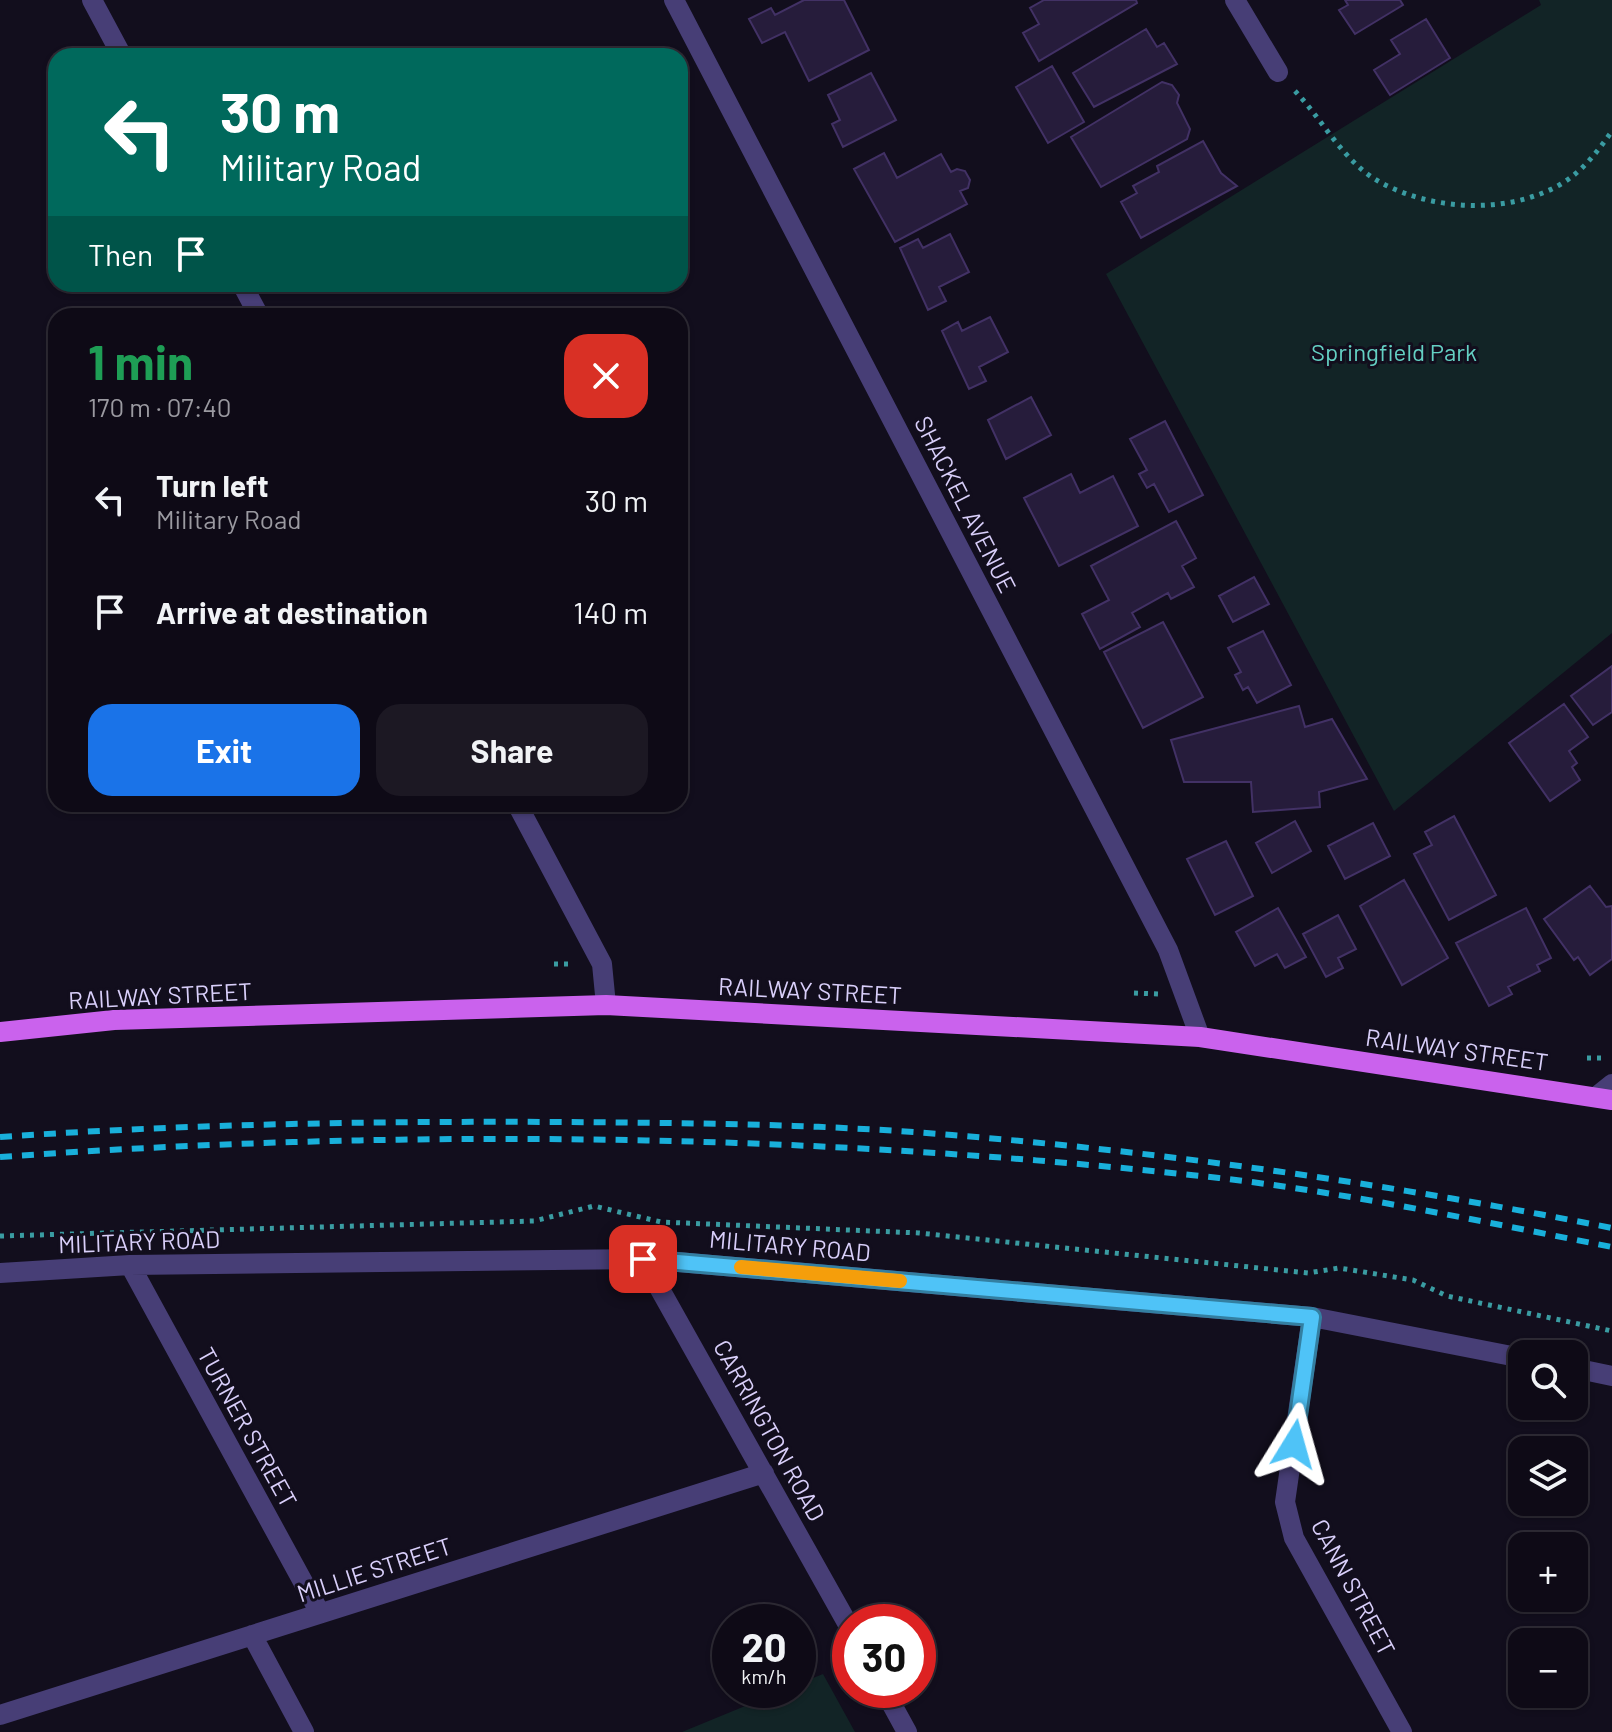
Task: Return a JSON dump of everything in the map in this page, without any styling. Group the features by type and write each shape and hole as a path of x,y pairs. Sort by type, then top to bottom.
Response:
{"main road":[{"name":"RAILWAY STREET","path":"0,1032 114,1020 606,1005 1200,1037 1607,1093"}],"street":[{"path":"92,0 118,48"},
{"name":"SHACKEL AVENUE","path":"674,0 1168,950 1200,1037"},
{"path":"1235,0 1278,72"},
{"path":"521,812 602,964 606,1005"},
{"name":"MILITARY ROAD","path":"0,1273 130,1265 643,1259 1312,1317 1508,1355"},
{"name":"CARRINGTON ROAD","path":"643,1259 837,1604"},
{"name":"TURNER STREET","path":"130,1265 320,1613"},
{"name":"CANN STREET","path":"1312,1317 1285,1502 1294,1538 1402,1732"},
{"path":"1588,1371 1612,1376"},
{"name":"MILLIE STREET","path":"0,1715 764,1473"},
{"path":"252,1635 304,1732"},
{"path":"894,1708 907,1732"}],"path":[{"path":"1278,72 1348,155 1378,181 1440,203 1473,206 1540,193 1581,169 1612,131"}],"green space":[{"name":"Springfield Park","path":"1539,0 1612,0 1612,633 1394,811 1106,274 1541,5"},
{"path":"823,1674 832,1690 832,1708 842,1708 855,1732 682,1732 740,1708 816,1708 816,1677"}],"building":[{"path":"804,0 844,0 869,50 809,81 785,32 762,43 749,19 771,8 775,15"},
{"path":"1044,0 1136,0 1137,3 1039,61 1023,33 1039,24 1030,8"},
{"path":"1345,0 1400,0 1403,5 1355,34 1339,10 1348,5"},
{"path":"1426,19 1450,58 1390,95 1374,70 1400,54 1391,40"},
{"path":"1146,29 1157,47 1164,43 1177,64 1094,107 1073,73"},
{"path":"1052,66 1084,122 1048,143 1016,87"},
{"path":"871,73 896,120 843,147 832,124 840,120 828,95"},
{"path":"1162,82 1172,85 1179,95 1177,103 1190,129 1187,139 1101,187 1071,137"},
{"path":"1203,141 1221,173 1237,186 1141,238 1121,202 1137,193 1133,186 1159,172 1157,166"},
{"path":"884,153 897,178 941,154 951,172 957,169 965,171 970,180 968,188 960,191 967,204 895,242 854,169"},
{"path":"950,234 969,272 939,287 946,301 928,310 900,248 918,239 923,248"},
{"path":"990,317 1008,352 979,367 986,381 969,389 942,331 958,322 962,331"},
{"path":"1031,397 1051,435 1006,459 988,420"},
{"path":"1165,421 1203,495 1169,512 1154,484 1147,488 1139,474 1147,470 1130,439"},
{"path":"1071,474 1080,493 1113,476 1138,526 1059,566 1024,498"},
{"path":"1176,521 1196,558 1182,566 1194,587 1171,599 1168,593 1132,613 1140,627 1100,649 1082,614 1109,600 1091,566"},
{"path":"1254,577 1269,604 1233,622 1219,596"},
{"path":"1163,622 1203,697 1143,728 1104,652"},
{"path":"1263,631 1291,685 1257,703 1248,687 1243,690 1235,675 1241,672 1228,648"},
{"path":"1612,666 1612,712 1593,725 1571,696"},
{"path":"1564,704 1588,737 1569,751 1577,763 1572,767 1580,780 1550,801 1509,743"},
{"path":"1299,706 1305,727 1332,719 1367,779 1319,792 1320,807 1253,812 1251,782 1184,782 1171,740"},
{"path":"1454,816 1496,895 1449,920 1414,854 1432,845 1425,832"},
{"path":"1295,821 1311,851 1272,873 1256,843"},
{"path":"1373,823 1390,856 1345,879 1328,846"},
{"path":"1226,841 1253,896 1215,915 1187,859"},
{"path":"1404,880 1448,958 1402,985 1360,906"},
{"path":"1590,886 1606,907 1612,906 1612,959 1590,975 1578,957 1574,960 1544,919"},
{"path":"1278,908 1306,957 1285,968 1277,954 1255,966 1236,932"},
{"path":"1526,908 1551,958 1537,965 1540,971 1508,987 1512,994 1489,1006 1456,943"},
{"path":"1338,915 1356,949 1338,958 1343,968 1326,977 1303,934"}],"railway":[{"path":"0,1137 210,1126 421,1122 854,1128 1035,1142 1201,1161 1366,1184 1612,1228"},
{"path":"0,1157 152,1148 458,1139 763,1144 915,1152 1067,1163 1268,1184 1612,1247"}],"slow traffic":[{"path":"741,1267 900,1281"}],"route":[{"path":"643,1259 1312,1317 1294,1444"}]}
